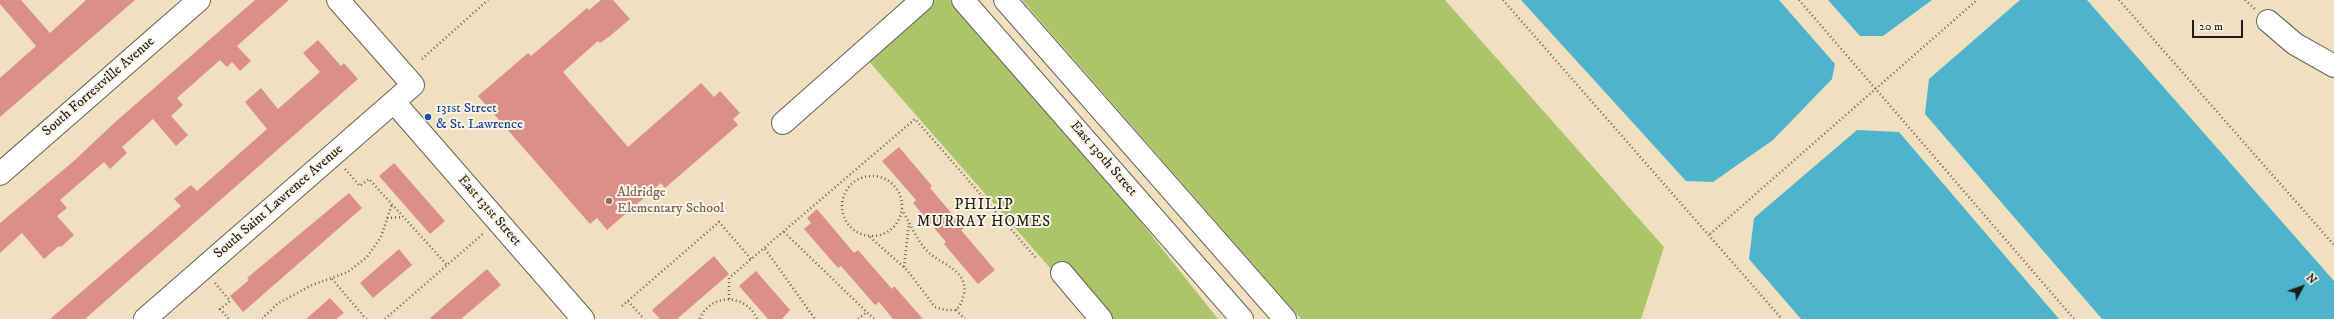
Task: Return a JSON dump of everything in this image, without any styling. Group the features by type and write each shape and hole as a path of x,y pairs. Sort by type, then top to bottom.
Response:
{"street":[{"name":"South Forrestville Avenue","path":"0,174 199,0"},
{"name":"South Saint Lawrence Avenue","path":"145,319 414,85 338,0"},
{"path":"783,123 922,0"},
{"name":"East 130th Street","path":"963,0 1242,319"},
{"path":"1006,0 1285,319"},
{"path":"2268,21 2295,44 2334,66"},
{"name":"East 131st Street","path":"394,102 583,319"},
{"path":"1062,273 1102,319"}],"path":[{"path":"422,59 488,0"},
{"path":"1504,0 1782,319"},
{"path":"1799,0 1877,88 2074,319"},
{"path":"1710,235 1978,0"},
{"path":"2119,0 2334,245"},
{"path":"730,299 729,278 752,260 915,119 1036,258"},
{"path":"342,166 360,186 369,178 447,265"},
{"path":"875,176 890,182 900,194 902,210 928,251 959,274 964,284 961,306 956,310 945,310 935,307 904,267 870,237 855,232 849,226 842,212 843,196 852,183 863,177 875,176"},
{"path":"847,178 852,183"},
{"path":"262,319 277,304 312,285 348,272 367,257 381,237 392,204"},
{"path":"870,237 878,236 891,229 896,224 902,210"},
{"path":"387,218 404,217"},
{"path":"622,306 719,222 752,260"},
{"path":"904,267 909,222"},
{"path":"385,319 487,230"},
{"path":"784,232 874,319"},
{"path":"765,248 816,319"},
{"path":"212,279 230,301 220,309 229,319"},
{"path":"332,279 366,319"},
{"path":"700,319 709,306 715,302 730,299 745,304 752,310 757,319"},
{"path":"628,301 644,319"},
{"path":"956,310 966,319"},
{"path":"858,319 867,312"}],"green space":[{"path":"932,0 950,0 1098,168 1218,319 1112,319 1061,261 1051,269 866,58"},
{"path":"1022,0 1445,0 1664,247 1641,319 1301,319"}],"water":[{"path":"1521,0 1779,0 1835,64 1832,79 1773,140 1713,182 1686,181"},
{"path":"1828,0 1932,0 1883,36 1860,36"},
{"path":"2020,0 2087,0 2334,281 2334,319 2102,319 1925,114 1929,79"},
{"path":"1857,130 1899,132 2059,319 1801,319 1749,259 1754,218"}],"building":[{"path":"0,0 21,0 50,33 86,0 135,0 0,117 0,78 36,46 0,4"},
{"path":"255,0 289,0 237,46 251,61 240,71 232,62 227,67 220,60 177,98 183,105 171,116 188,135 176,146 153,119 122,147 127,153 110,169 104,162 60,200 67,208 57,216 74,235 61,247 59,246 44,259 22,233 0,253 0,223 75,160 113,124"},
{"path":"601,0 613,0 630,19 600,43 598,41 563,72 628,147 701,83 714,97 720,91 740,113 733,119 738,125 665,188 661,183 607,230 597,218 590,224 478,96 528,53 531,56 587,8 589,10"},
{"path":"318,40 341,66 344,63 358,79 85,319 50,319 181,206 174,199 191,185 197,191 267,129 245,102 261,88 278,109 320,72 303,53"},
{"path":"899,147 932,186 930,188 964,228 961,230 995,270 978,284 944,244 946,242 913,203 916,200 882,161"},
{"path":"394,163 445,221 430,234 379,176"},
{"path":"349,193 362,208 243,312 230,296 249,280 247,278"},
{"path":"817,209 854,253 858,250 892,289 894,286 923,319 893,319 879,302 875,305 841,266 838,268 804,229 811,223 807,218"},
{"path":"399,249 412,265 373,298 360,283"},
{"path":"714,256 729,274 677,319 660,319 652,310"},
{"path":"487,269 501,285 461,319 429,319"},
{"path":"756,271 790,310 782,319 768,319 739,286"},
{"path":"330,298 344,313 336,319 306,319"}],"place":[{"name":"131st Street & St. Lawrence","path":"428,117"},
{"name":"Aldridge Elementary School","path":"609,201"}],"district":[{"name":"PHILIP MURRAY HOMES","path":"984,214"}]}
